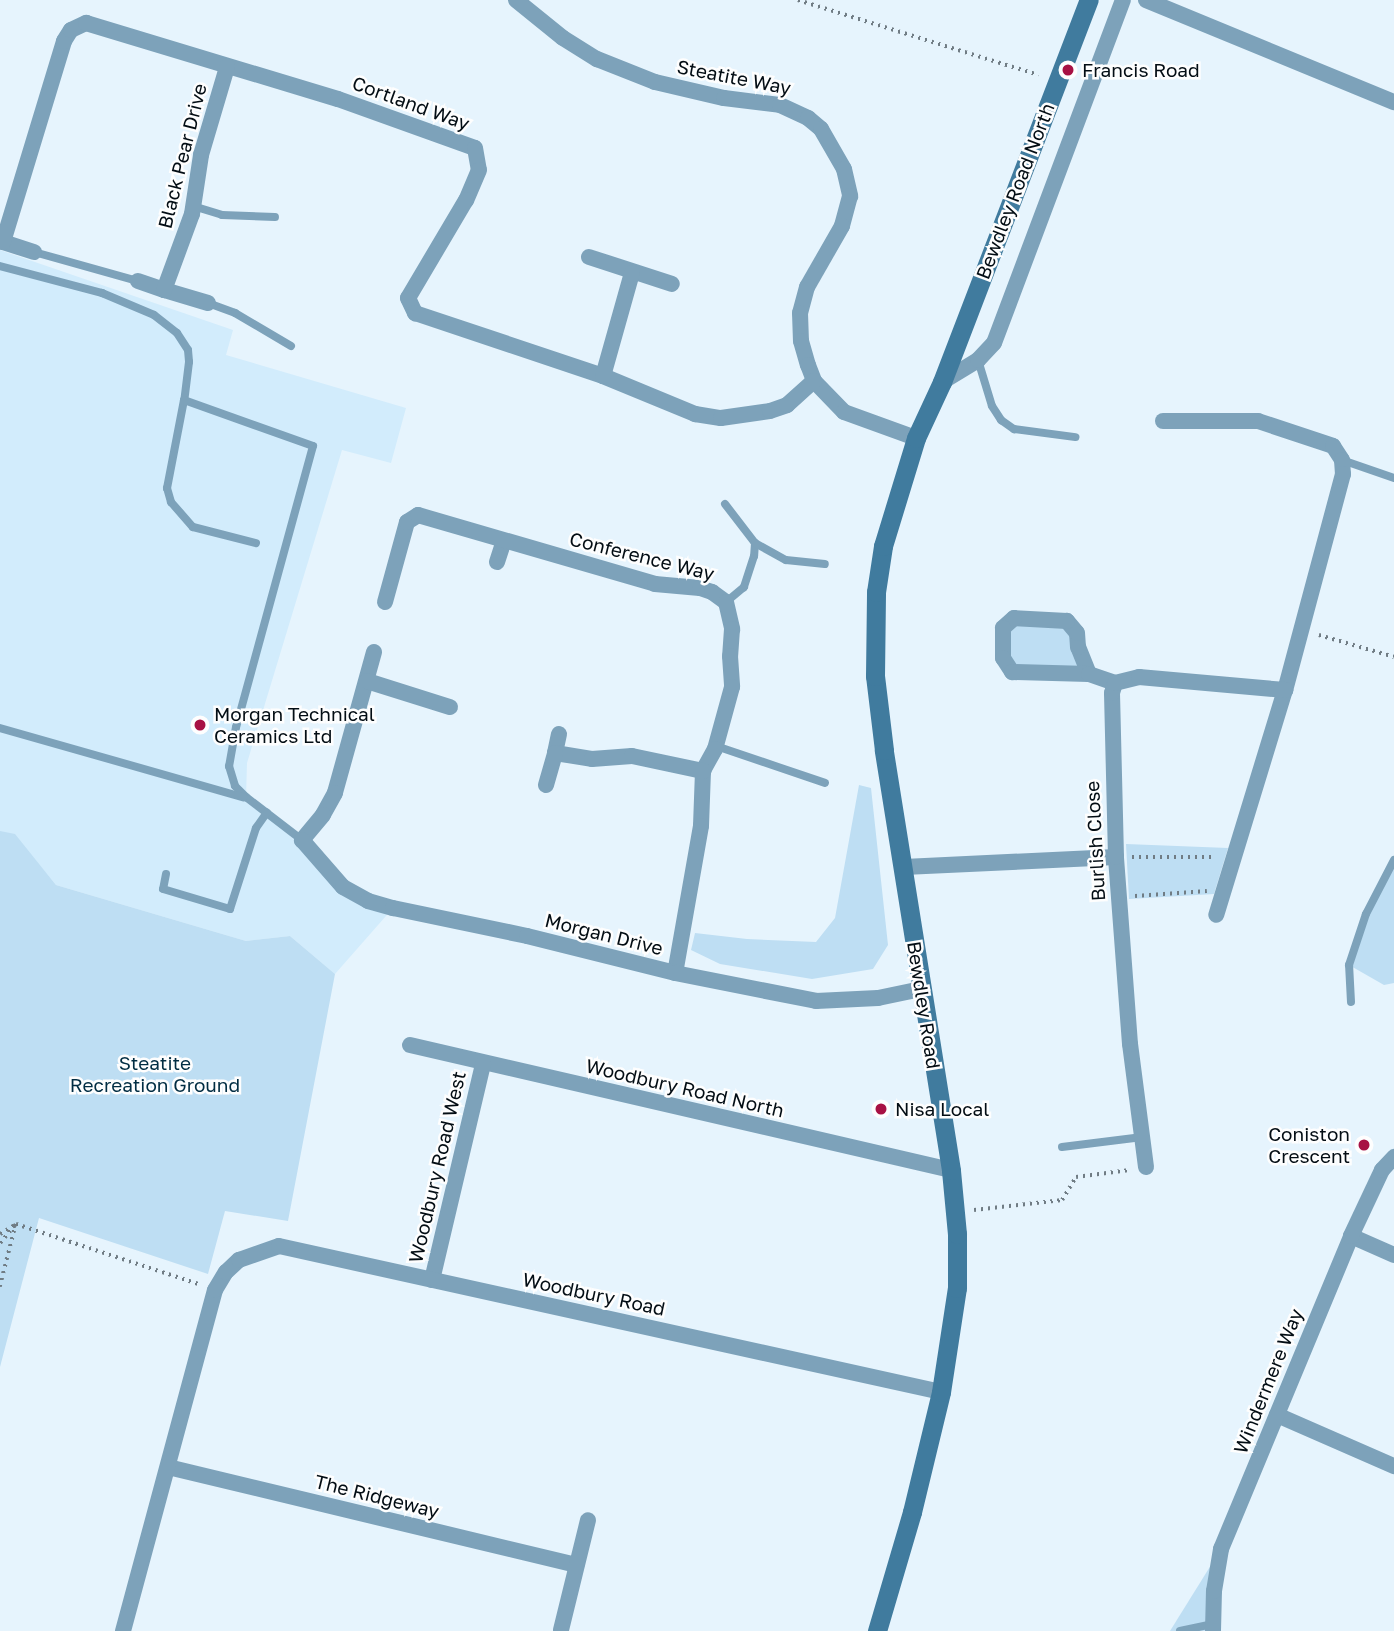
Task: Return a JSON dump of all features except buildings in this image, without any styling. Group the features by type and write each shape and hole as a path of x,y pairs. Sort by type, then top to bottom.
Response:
{"main road":[{"name":"Bewdley Road North","path":"942,382 1089,0"},
{"name":"Bewdley Road","path":"877,1631 912,1512 941,1392 957,1288 951,1170 884,751 873,639 883,545 916,438 942,382"}],"street":[{"name":"Steatite Way","path":"516,0 563,38 597,59 656,82 724,98 780,105 808,118 821,129 844,169 850,196 842,226 807,286 800,313 801,341 814,380 844,412 916,438"},
{"path":"942,382 978,360 994,343 1123,0"},
{"path":"1146,0 1394,102"},
{"name":"Cortland Way","path":"34,252 2,241 64,41 71,30 86,23 338,99 474,148 479,170 467,200 408,298 415,313 603,376 695,414 721,418 771,411 787,405 814,380"},
{"name":"Black Pear Drive","path":"164,290 193,206 201,155 227,66"},
{"path":"589,257 672,284"},
{"path":"603,376 632,273"},
{"path":"138,281 208,303"},
{"path":"1163,421 1258,421 1333,446 1342,460 1343,474 1285,690 1216,915"},
{"name":"Conference Way","path":"384,602 407,522 418,515 655,584 700,588 726,602 733,629 730,656 732,687 716,746 704,771 701,826 675,973"},
{"path":"497,562 504,541"},
{"path":"1060,673 1074,659 1077,648 1077,633 1067,621 1014,618 1007,621 1003,628 1003,658 1006,667 1012,672 1089,674 1115,683 1139,677 1285,690"},
{"path":"1077,648 1089,674"},
{"path":"302,840 323,815 335,793 374,652"},
{"path":"367,681 450,707"},
{"name":"Burlish Close","path":"1115,683 1111,706 1116,857 1130,1044 1146,1167"},
{"path":"546,785 559,734"},
{"path":"555,753 592,759 632,755 704,771"},
{"name":"Morgan Drive","path":"302,840 343,887 368,901 675,973 816,1001 878,998 921,989"},
{"path":"904,867 1116,857"},
{"name":"Woodbury Road North","path":"411,1045 483,1064 951,1170"},
{"name":"Woodbury Road West","path":"432,1280 483,1064"},
{"name":"Windermere Way","path":"1213,1628 1221,1549 1351,1236 1382,1170 1394,1157"},
{"path":"1351,1236 1394,1255"},
{"name":"Woodbury Road","path":"215,1290 226,1272 239,1260 279,1246 941,1392"},
{"path":"123,1631 215,1290"},
{"path":"1277,1415 1394,1466"},
{"name":"The Ridgeway","path":"168,1467 576,1565"},
{"path":"561,1630 588,1520"}],"lane":[{"path":"193,206 222,215 275,217"},
{"path":"34,252 138,281"},
{"path":"0,265 102,293 138,307 166,323 177,333 187,351 189,362 167,488 171,502 193,527 256,543"},
{"path":"208,303 236,313 291,346"},
{"path":"978,360 992,406 1001,420 1014,429 1075,437"},
{"path":"184,400 313,446 231,753 230,776 246,797"},
{"path":"1342,460 1394,478"},
{"path":"725,503 755,543 786,560 825,564"},
{"path":"726,602 744,587 755,543"},
{"path":"0,728 246,797 302,840"},
{"path":"716,746 825,783"},
{"path":"166,874 163,889 230,909 256,828 267,811"},
{"path":"1351,1002 1349,964 1366,914 1394,860"},
{"path":"1062,1147 1142,1138"},
{"path":"1180,1631 1213,1628"}],"path":[{"path":"798,0 1058,80"},
{"path":"1301,630 1394,657"},
{"path":"1116,857 1234,857"},
{"path":"1119,897 1224,890"},
{"path":"955,1213 1062,1200 1076,1177 1146,1167"},
{"path":"0,1234 16,1224"},
{"path":"0,1243 16,1224"},
{"path":"0,1287 16,1224"},
{"path":"16,1224 215,1290"}],"shaded area":[{"path":"0,250 233,330 226,355 406,408 391,463 342,450 247,763 246,798 267,812 343,887 393,908 335,974 290,936 246,941 56,885 18,839 0,834"}],"green space":[{"path":"1007,621 1067,621 1089,674 1012,672"},
{"path":"859,785 871,788 888,945 873,969 812,979 720,964 691,950 695,933 747,939 816,942 835,918"},
{"name":"Steatite Recreation Ground","path":"0,831 15,834 56,885 246,941 290,936 335,974 288,1221 225,1211 208,1274 39,1218 0,1367"},
{"path":"1126,844 1228,848 1214,894 1129,899"},
{"path":"1394,860 1394,983 1384,985 1349,965 1366,914"},
{"path":"1221,1549 1213,1631 1170,1631"}],"place":[{"name":"Francis Road","path":"1068,70"},
{"name":"Morgan Technical Ceramics Ltd","path":"200,725"},
{"name":"Nisa Local","path":"881,1109"},
{"name":"Coniston Crescent","path":"1364,1145"}]}
